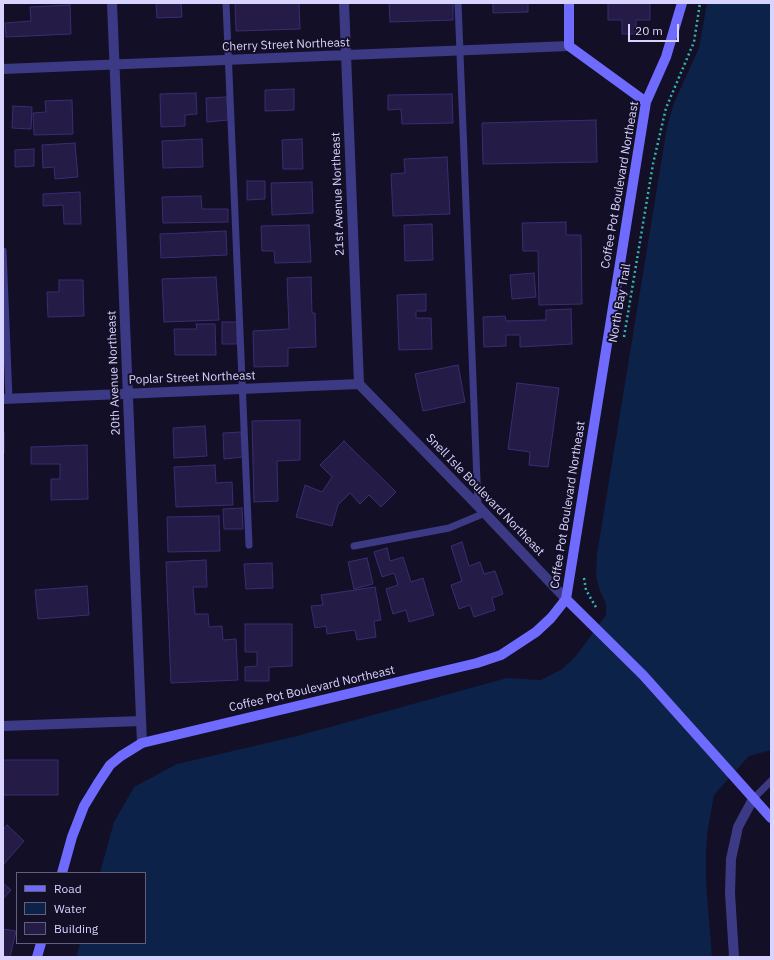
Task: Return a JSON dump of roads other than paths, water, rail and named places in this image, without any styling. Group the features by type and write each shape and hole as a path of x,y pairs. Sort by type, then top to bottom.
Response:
{"street":[{"name":"20th Avenue Northeast","path":"112,3 142,743"},
{"name":"21st Avenue Northeast","path":"344,3 359,384"},
{"path":"569,3 569,46 646,102"},
{"name":"Coffee Pot Boulevard Northeast","path":"62,872 72,837 82,812 98,782 110,765 142,743 477,663 495,657 536,632 551,618 566,600 646,102 666,57 682,3"},
{"name":"Cherry Street Northeast","path":"3,69 569,46"},
{"name":"Snell Isle Boulevard Northeast","path":"359,384 481,509 566,600 643,675 771,818"},
{"name":"Poplar Street Northeast","path":"6,399 359,384"},
{"path":"3,726 142,721"},
{"path":"734,957 730,892 731,859 738,827 753,799"},
{"path":"37,957 41,944"}],"lane":[{"path":"226,3 249,545"},
{"path":"354,546 449,528 481,509 458,3"},
{"path":"3,251 6,399"},
{"path":"753,799 771,781"}],"water":[{"path":"707,3 771,3 771,750 749,756 714,795 707,835 706,853 706,883 712,957 76,957 80,944 146,944 146,872 100,872 114,822 134,787 177,764 297,736 507,678 541,680 562,669 576,656 606,615 606,603 600,591 596,576 597,554 667,127 674,103 699,48"}]}
